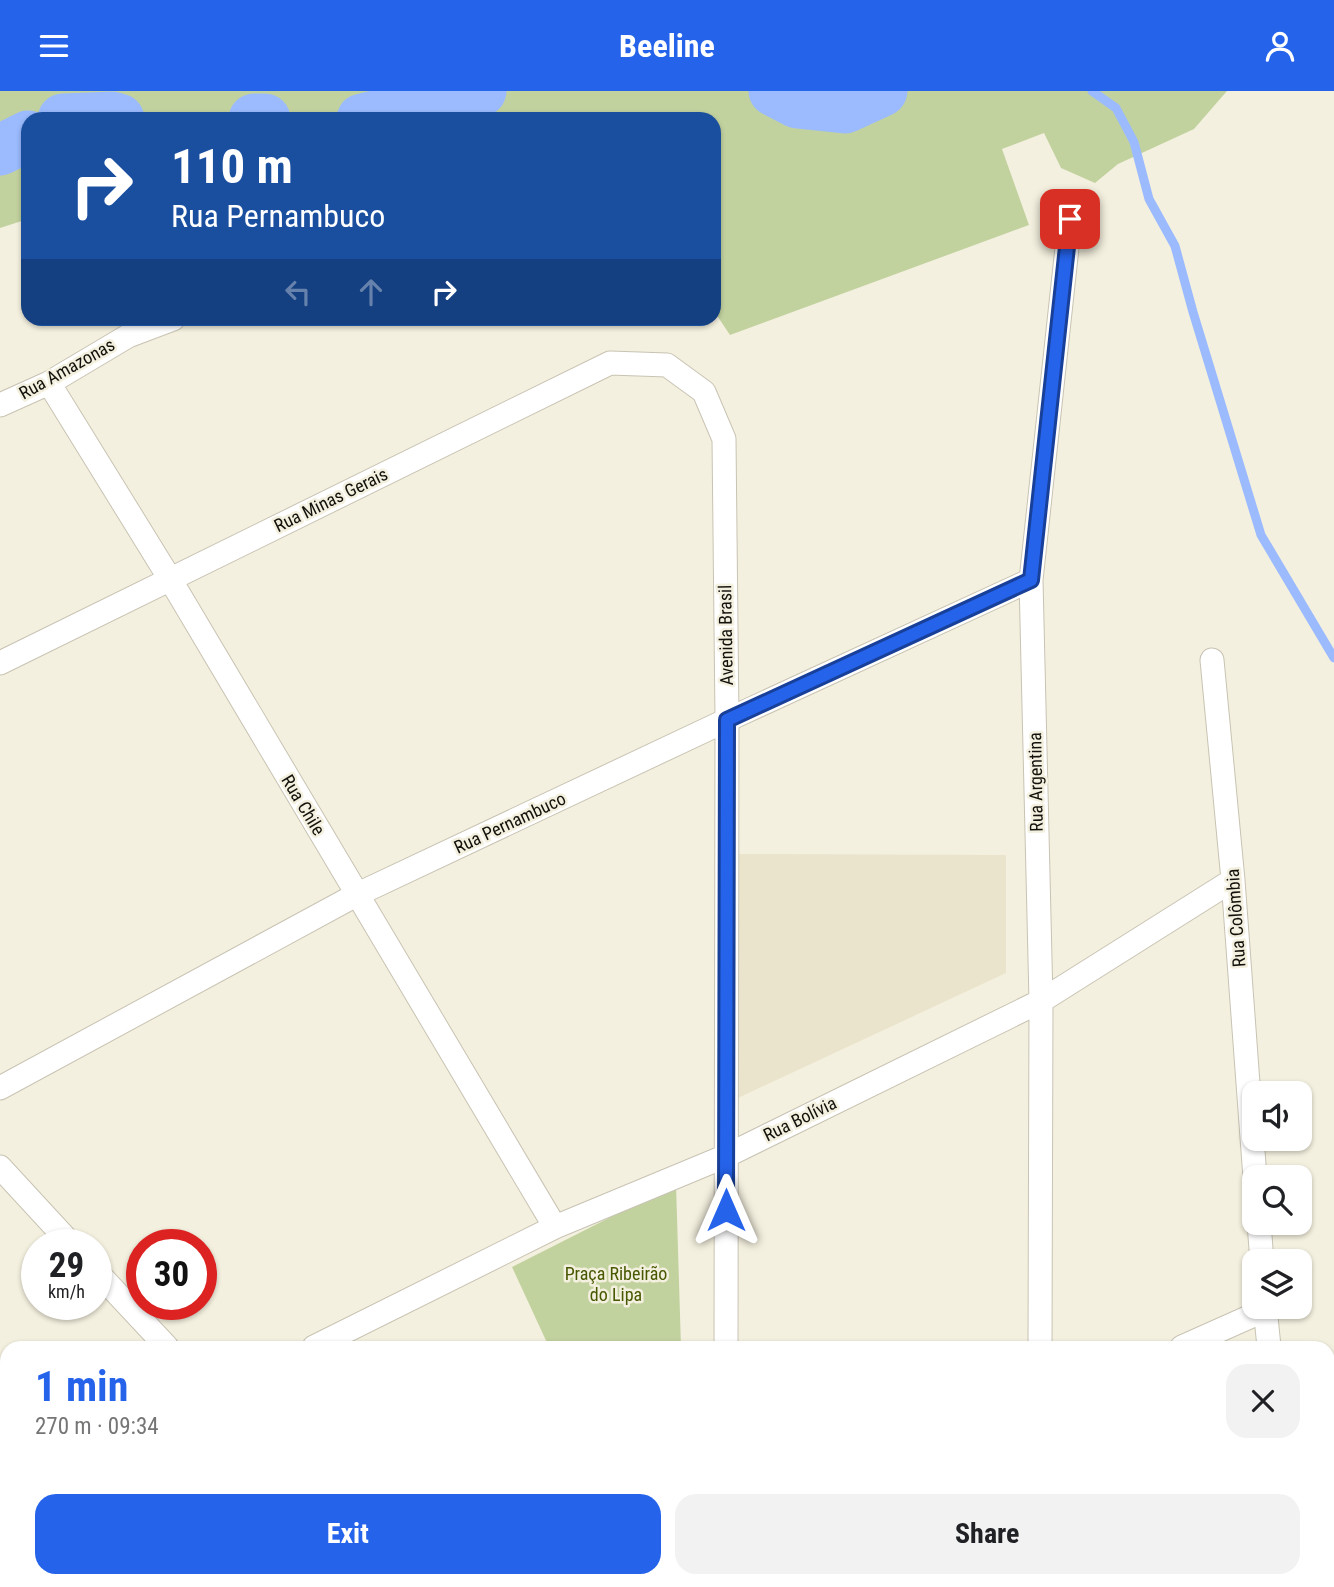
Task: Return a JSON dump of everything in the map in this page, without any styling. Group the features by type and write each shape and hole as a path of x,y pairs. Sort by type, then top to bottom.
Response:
{"street":[{"name":"Rua Argentina","path":"1040,1341 1041,1001 1031,580 1070,219"},
{"name":"Rua Amazonas","path":"0,405 49,383 128,336 154,326"},
{"name":"Rua Minas Gerais","path":"0,663 610,363 667,365"},
{"name":"Avenida Brasil","path":"667,365 704,392 724,439 727,720 726,1341"},
{"name":"Rua Chile","path":"49,383 170,579 555,1227"},
{"name":"Rua Pernambuco","path":"0,1088 356,895 1031,580"},
{"name":"Rua Colômbia","path":"1212,660 1233,880 1254,1165"},
{"name":"Rua Bolívia","path":"326,1341 555,1227 726,1156 1041,1001 1233,880"},
{"path":"0,1167 57,1229"},
{"path":"112,1288 161,1341"},
{"path":"1195,1341 1242,1319"},
{"path":"1266,1319 1268,1341"}],"shaded area":[{"path":"736,854 1006,855 1006,973 738,1098 729,1077"}],"green space":[{"path":"0,91 1227,91 1194,129 1118,164 1095,183 1061,168 1044,133 1002,149 1029,225 730,335 721,322 721,112 21,112 21,221 0,228"},
{"name":"Praça Ribeirão do Lipa","path":"676,1184 681,1341 546,1341 512,1267"}],"waterway":[{"path":"392,112 481,91"},
{"path":"774,91 797,103 845,108 882,91"},
{"path":"1092,91 1116,108 1134,142 1149,199 1175,246 1261,535 1334,658"},
{"path":"0,150 21,140"}],"route":[{"path":"726,1210 727,720 1031,580 1070,219"}]}
